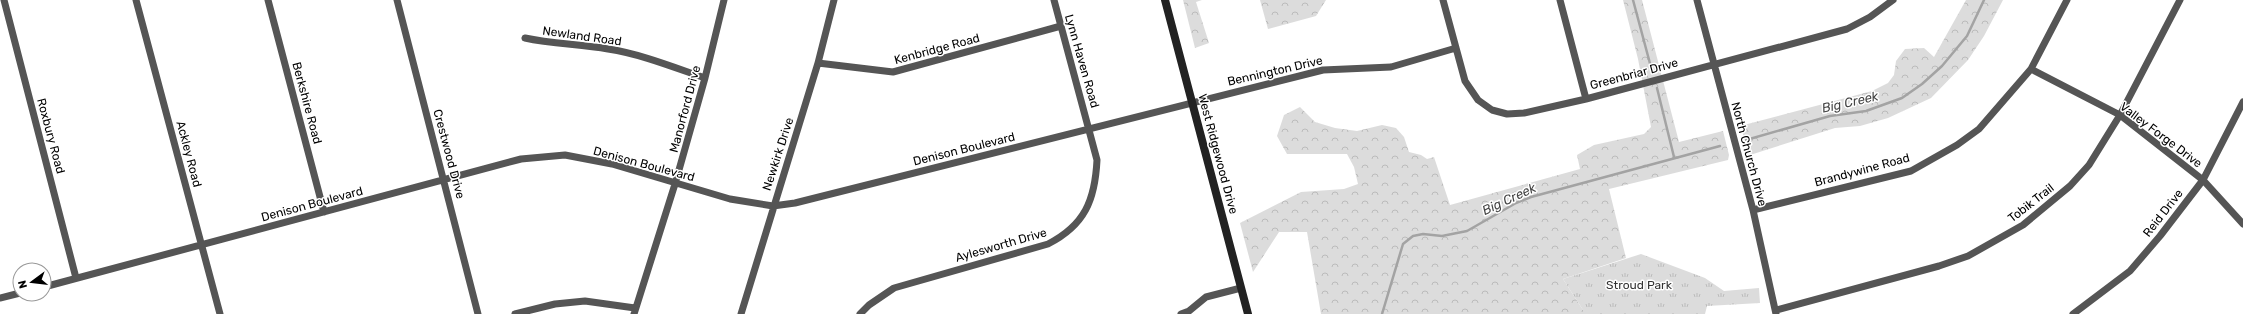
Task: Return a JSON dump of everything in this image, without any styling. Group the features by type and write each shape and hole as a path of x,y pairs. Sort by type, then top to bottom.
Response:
{"main road":[{"name":"West Ridgewood Drive","path":"1165,0 1248,314"}],"street":[{"name":"Roxbury Road","path":"4,0 76,278"},
{"name":"Ackley Road","path":"136,0 220,314"},
{"name":"Berkshire Road","path":"268,0 324,212"},
{"name":"Crestwood Drive","path":"397,0 445,179 478,314"},
{"name":"Manorford Drive","path":"634,311 676,184 705,78 724,0"},
{"name":"Newkirk Drive","path":"740,314 772,206 818,63 834,0"},
{"name":"Lynn Haven Road","path":"1054,0 1090,129"},
{"name":"Greenbriar Drive","path":"1444,0 1465,81 1478,100 1492,110 1507,114 1524,113 1586,99 1847,29 1870,17 1893,0"},
{"path":"1560,0 1586,99"},
{"name":"North Church Drive","path":"1697,0 1753,210 1776,312"},
{"name":"Brandywine Road","path":"1753,210 1911,170 1957,145 1979,129 2031,70 2067,0"},
{"name":"Tobik Trail","path":"1776,312 1939,266 1968,256 2023,225 2070,186 2089,165 2120,115 2180,0"},
{"name":"Kenbridge Road","path":"818,63 893,72 1061,26"},
{"name":"Newland Road","path":"525,38 548,43 608,49 644,57 705,78"},
{"name":"Bennington Drive","path":"1192,103 1323,70 1391,67 1456,48"},
{"name":"Valley Forge Drive","path":"2031,70 2120,115 2203,180 2243,224"},
{"name":"Reid Drive","path":"2073,314 2130,271 2160,236 2203,180 2243,102"},
{"name":"Denison Boulevard","path":"52,285 521,159 565,155 612,164 730,199 772,206 803,202 1192,103"},
{"name":"Aylesworth Drive","path":"860,314 869,305 894,288 1048,244 1063,236 1080,220 1092,200 1096,181 1097,160 1090,129"},
{"path":"1181,314 1189,311 1206,297 1241,288"},
{"path":"0,298 12,295"},
{"path":"515,314 555,304 585,301 634,311"}],"green space":[{"path":"1183,0 1202,0 1196,2 1209,43 1195,48"},
{"path":"1260,0 1326,0 1316,16 1268,29"},
{"path":"1623,0 1642,0 1679,142 1723,131 1729,155 1728,160 1609,189 1626,258 1563,279 1583,310 1583,314 1321,314 1307,232 1279,232 1253,272 1240,223 1301,192 1344,189 1358,184 1354,167 1347,154 1287,154 1277,136 1284,115 1300,107 1315,122 1335,128 1357,131 1382,125 1396,128 1404,137 1409,152 1421,155 1427,159 1434,157 1450,205 1580,169 1577,155 1594,145 1644,134 1651,127 1638,59"},
{"path":"1966,0 2003,0 1984,36 1968,60 1931,98 1888,118 1860,126 1835,128 1750,155 1740,126 1872,91 1888,83 1894,75 1896,61 1905,49 1924,48 1934,57"},
{"name":"Stroud Park","path":"1641,254 1705,278 1724,291 1759,288 1760,303 1707,306 1705,314 1583,314 1583,310 1563,279"}],"waterway":[{"path":"1633,0 1652,71"},
{"name":"Big Creek","path":"1746,140 1830,116 1866,111 1902,98 1922,84 1942,66 1967,36 1984,0"},
{"path":"1657,88 1674,157"},
{"name":"Big Creek","path":"1382,314 1403,244 1413,236 1423,234 1442,236 1467,231 1516,203 1531,197 1720,146"}]}
